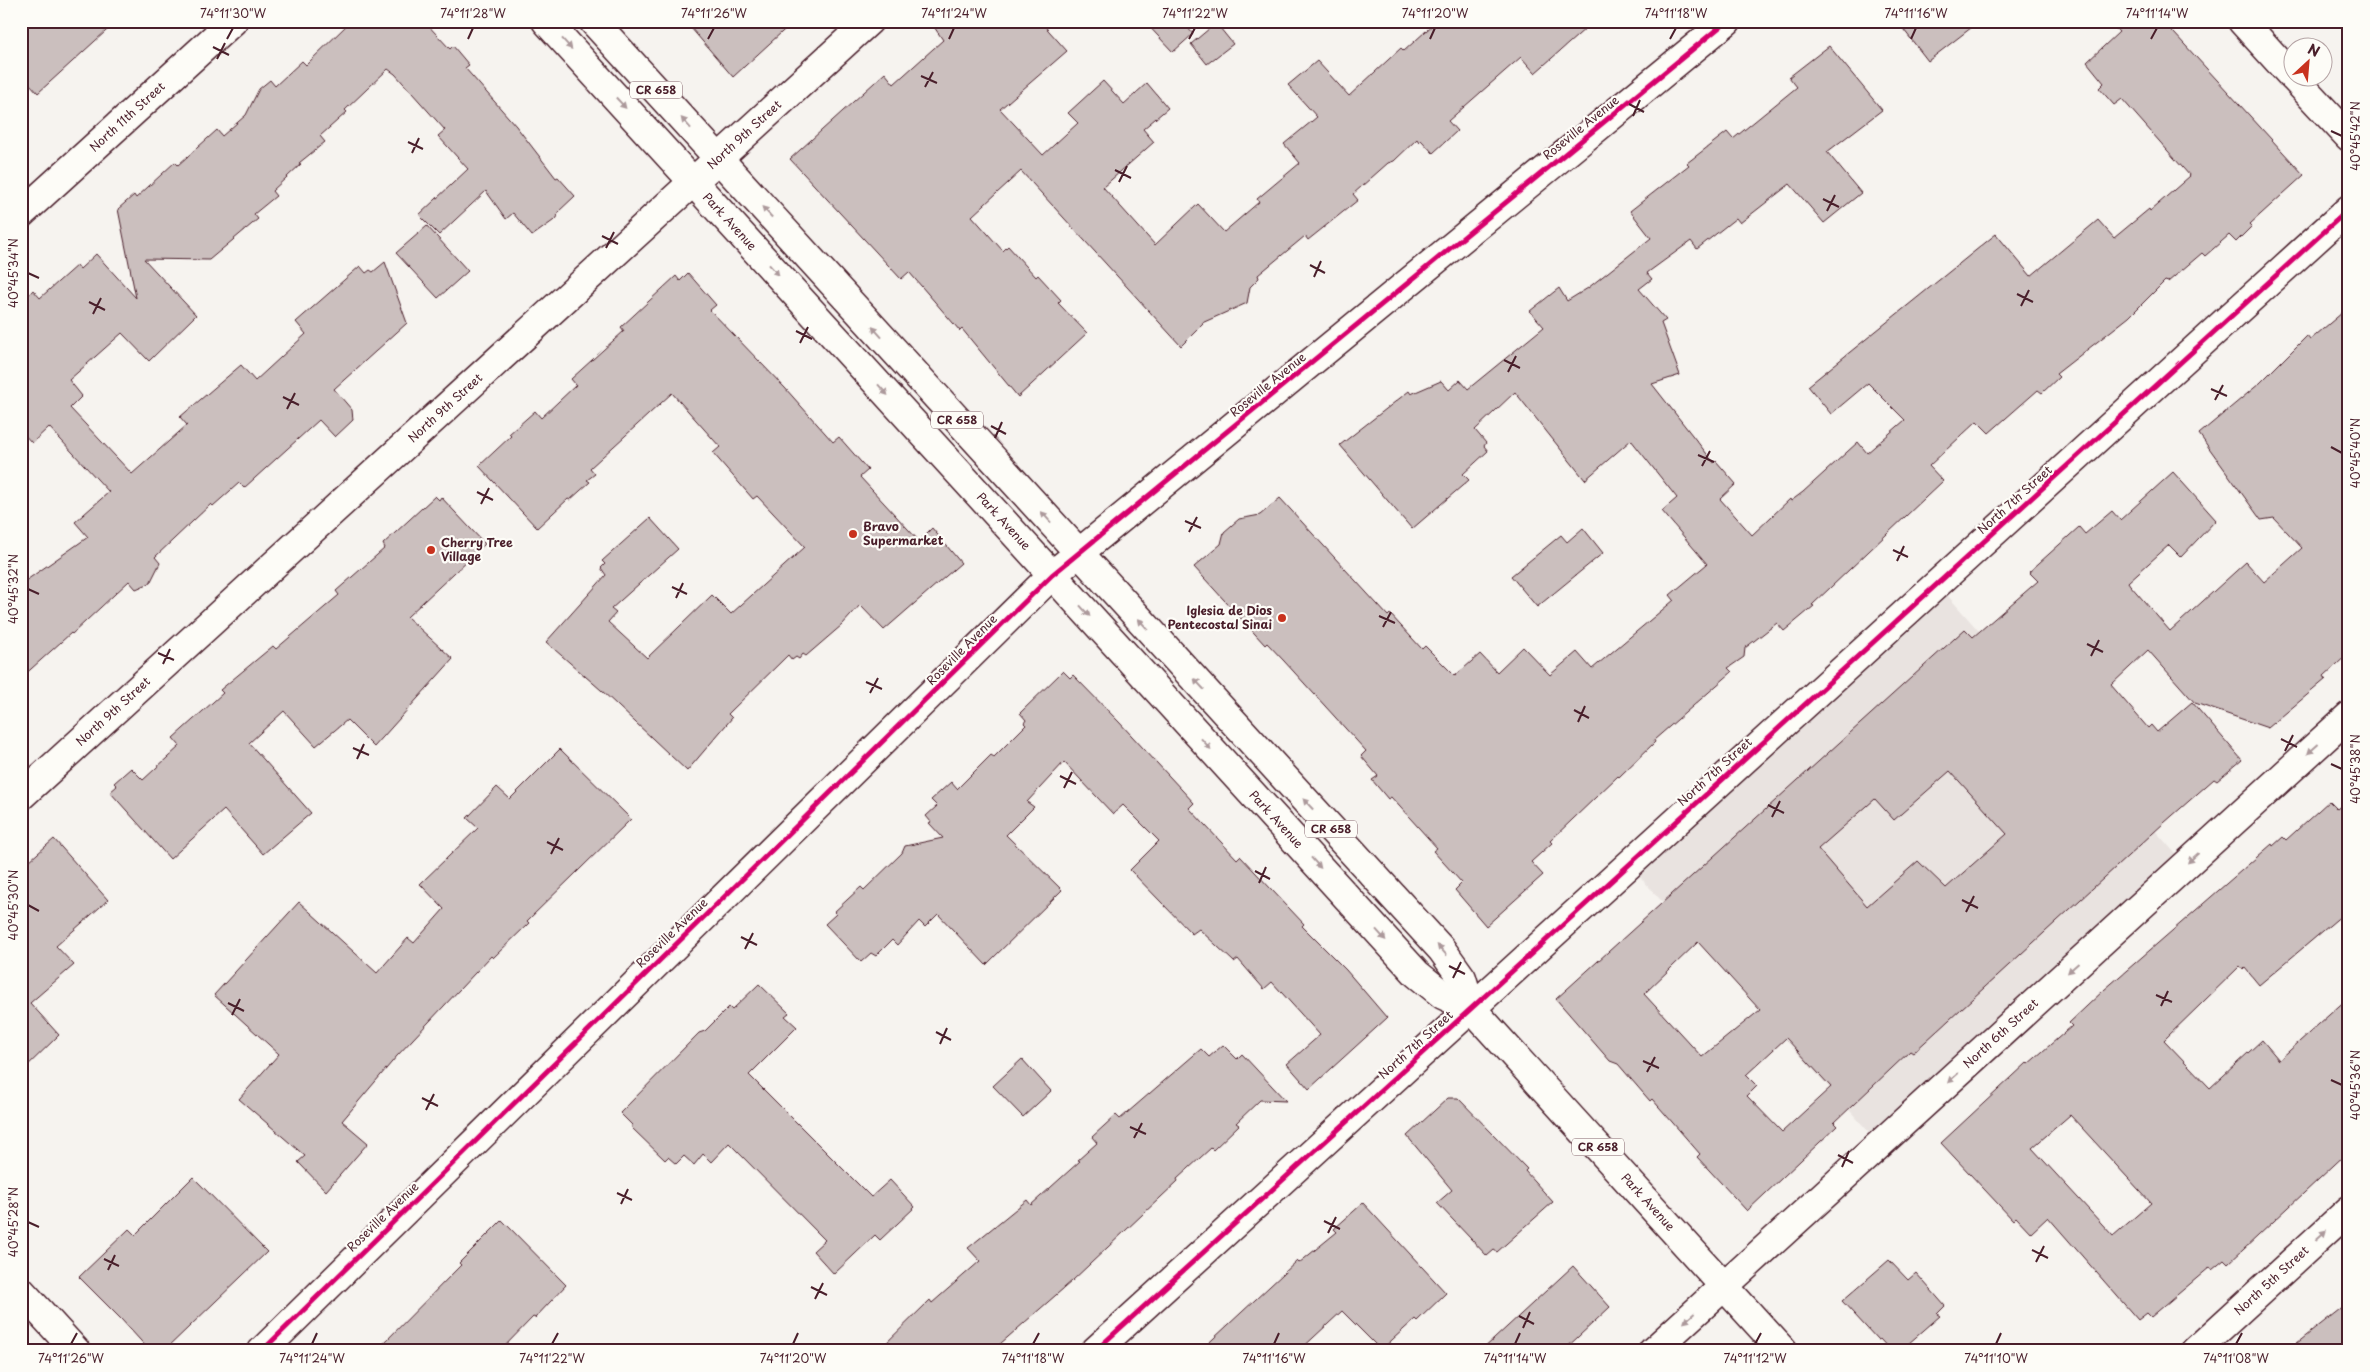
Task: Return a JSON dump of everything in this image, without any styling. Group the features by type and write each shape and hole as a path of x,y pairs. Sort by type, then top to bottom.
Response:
{"street":[{"name":"North 11th Street","path":"21,214 233,21"},
{"name":"Park Avenue","path":"546,21 1417,974 1443,995 1472,1008 1783,1351"},
{"name":"Park Avenue","path":"593,21 1442,950 1462,978 1472,1008"},
{"name":"North 9th Street","path":"21,796 869,21"},
{"name":"Roseville Avenue","path":"262,1351 1052,575 1728,21"},
{"path":"2242,21 2282,65"},
{"path":"2303,88 2349,137"},
{"name":"North 7th Street","path":"1095,1351 2349,209"},
{"name":"North 6th Street","path":"1653,1351 2349,716"},
{"name":"North 5th Street","path":"2194,1351 2349,1210"},
{"path":"21,1291 76,1351"}],"shaded area":[{"path":"1940,587 2182,861 1877,1141 1633,869"}],"building":[{"path":"21,21 117,21 38,93 21,74"},
{"path":"351,21 424,21 450,49 453,46 469,65 465,68 516,126 556,178 558,177 575,196 558,212 557,218 532,236 513,213 506,219 486,191 439,235 419,215 468,169 438,136 445,130 395,74 388,69 345,110 347,112 320,136 325,142 299,163 301,164 272,191 276,196 254,214 258,219 209,260 144,259 196,315 149,361 122,333 69,380 82,396 70,408 132,474 187,425 180,417 241,365 255,381 306,334 296,322 360,266 366,273 370,270 373,272 385,262 407,323 334,389 352,410 353,420 335,437 319,420 244,488 239,483 213,506 211,504 155,557 160,563 150,583 136,589 129,581 21,678 21,584 88,537 75,522 109,492 49,427 32,443 21,431 21,303 33,290 40,298 77,265 80,269 96,254 136,298 118,209 134,195 136,198 175,162 178,165 217,130 222,136 246,115 259,89 270,80 275,86 302,61 306,65"},
{"path":"685,21 794,21 733,77"},
{"path":"930,21 1040,21 1067,51 1000,109 1043,155 1078,123 1068,113 1103,81 1124,104 1147,83 1168,108 1143,129 1154,142 1103,187 1155,245 1198,204 1224,232 1259,202 1257,199 1300,163 1284,144 1317,117 1288,85 1317,61 1349,96 1401,48 1404,51 1437,21 1594,21 1535,73 1521,57 1448,121 1457,131 1433,153 1421,140 1419,142 1417,139 1394,161 1388,163 1353,194 1358,200 1308,240 1305,236 1258,275 1259,278 1250,287 1247,303 1202,323 1181,346 1021,171 972,216 1003,251 1008,246 1036,277 1038,275 1061,300 1058,303 1087,333 1018,397 962,329 960,331 909,272 901,279 790,159 885,73 894,84 943,40"},
{"path":"1144,21 1182,21 1193,34 1173,52"},
{"path":"1897,21 1980,21 1928,61"},
{"path":"2109,21 2163,21 2304,175 2250,224 2252,226 2236,242 2229,235 2205,256 2202,253 2168,282 2165,281 2129,317 2056,374 2059,377 2042,393 2038,390 1989,433 1977,421 1929,466 1943,481 1812,605 1814,606 1784,631 1777,623 1745,648 1744,657 1728,668 1732,672 1654,740 1655,742 1619,777 1550,841 1552,843 1531,862 1543,875 1486,926 1455,890 1462,883 1433,851 1437,848 1391,797 1388,799 1372,780 1378,776 1361,756 1366,751 1284,661 1267,643 1265,645 1194,567 1221,544 1224,532 1239,519 1260,515 1280,498 1388,616 1390,614 1422,649 1425,646 1455,676 1480,654 1497,672 1523,647 1550,675 1577,652 1592,669 1674,600 1670,595 1707,564 1662,511 1677,498 1631,440 1585,480 1515,392 1475,430 1486,443 1484,446 1488,451 1463,474 1469,480 1412,529 1340,445 1409,391 1411,394 1441,381 1449,390 1460,380 1468,389 1544,327 1530,311 1559,288 1567,301 1588,288 1651,238 1630,211 1689,165 1687,163 1727,132 1733,139 1797,87 1789,77 1829,46 1882,110 1827,152 1861,193 1824,223 1790,184 1740,223 1736,218 1697,249 1691,241 1647,273 1652,279 1639,289 1666,320 1661,323 1680,375 1652,384 1714,463 1716,461 1736,484 1720,499 1752,535 1790,499 1791,501 1803,492 1858,442 1867,453 1905,420 1868,383 1831,414 1808,386 1996,234 2031,276 2098,220 2114,238 2149,209 2150,211 2190,176 2122,99 2114,105 2099,88 2104,83 2087,62 2119,32"},
{"path":"1216,23 1233,44 1207,64 1191,44"},
{"path":"427,226 468,271 438,298 396,253"},
{"path":"688,273 716,305 710,310 785,388 833,442 839,437 868,470 860,477 919,541 932,528 961,563 884,630 860,605 842,625 806,656 803,654 799,659 796,657 792,660 788,655 728,714 732,718 687,771 601,690 546,642 606,575 601,568 605,564 602,561 650,518 678,549 611,609 616,613 608,622 647,658 712,595 731,614 805,547 757,496 753,499 713,453 720,447 672,393 590,468 595,474 587,480 590,482 570,500 568,499 537,528 479,466 511,436 509,434 535,411 541,418 576,385 571,379 624,331 621,327 676,276 680,281"},
{"path":"2349,307 2349,653 2324,676 2326,679 2268,728 2195,703 2148,650 2111,685 2148,728 2151,725 2157,732 2192,702 2242,760 2217,781 2214,779 1913,1053 1910,1051 1834,1123 1837,1126 1747,1211 1697,1157 1700,1154 1652,1099 1650,1101 1618,1064 1610,1061 1556,999 1965,629 1973,637 2038,581 2029,572 2079,527 2085,534 2112,511 2120,520 2173,472 2216,520 2181,557 2169,545 2128,582 2130,585 2170,631 2246,562 2264,582 2302,548 2274,518 2261,520 2199,434 2260,383 2307,336 2310,340","holes":["1950,771 2007,834 1946,888 1918,861 1867,906 1818,849 1875,799 1894,820","1698,942 1760,1010 1702,1057 1644,994","1786,1038 1831,1087 1782,1132 1747,1096 1757,1086 1746,1075"]},
{"path":"435,496 439,500 441,497 485,544 407,617 453,659 374,747 347,720 316,746 284,711 249,743 311,813 263,854 224,810 170,859 110,792 117,786 114,783 131,768 143,780 180,746 173,738 223,693 220,690 273,646 276,649 339,595 336,591 385,548 383,544"},
{"path":"1583,528 1603,553 1537,607 1511,576 1561,535 1567,542"},
{"path":"1063,671 1070,678 1073,675 1119,722 1194,803 1189,808 1237,859 1240,856 1304,924 1302,926 1346,970 1387,1018 1309,1089 1287,1064 1320,1035 1272,982 1264,989 1238,959 1234,962 1199,929 1192,934 1130,870 1159,841 1123,805 1113,814 1064,762 1027,802 1034,807 1006,835 1062,890 986,965 938,914 925,927 919,921 897,945 892,940 876,956 871,953 861,962 825,924 836,914 834,912 861,887 864,890 902,853 905,846 943,838 929,823 931,822 926,816 937,806 931,800 951,782 957,789 991,755 994,757 1026,725 1024,723 1026,720 1020,713"},
{"path":"560,749 631,819 527,921 529,923 493,958 491,956 397,1056 342,1121 368,1143 326,1191 298,1162 305,1156 239,1099 279,1054 214,995 299,902 377,973 408,938 414,943 444,909 420,884 478,828 467,818 497,787 510,799"},
{"path":"2349,799 2349,909 2259,985 2245,968 2243,970 2240,966 2164,1040 2210,1088 2262,1040 2279,1060 2349,997 2349,1151 2228,1264 2224,1260 2212,1270 2210,1267 2151,1317 2147,1313 2138,1320 2048,1217 2031,1233 2016,1217 2013,1220 1941,1143 2027,1063 2072,1026 2069,1023 2104,990 2272,844 2273,846 2283,837 2286,840 2329,801 2337,809","holes":["2070,1115 2151,1203 2113,1236 2032,1148"]},
{"path":"54,839 108,900 56,946 74,965 30,1003 59,1035 21,1072 21,868"},
{"path":"759,984 789,1013 785,1016 797,1027 749,1075 871,1197 890,1180 915,1207 880,1240 875,1235 834,1274 813,1251 825,1240 729,1143 711,1162 703,1154 694,1165 684,1156 676,1164 668,1157 665,1160 632,1128 632,1125 620,1113 699,1033 705,1031 729,1007 732,1010"},
{"path":"1223,1045 1237,1059 1242,1054 1286,1101 1260,1100 1236,1123 1239,1125 1213,1150 1211,1148 1072,1281 992,1351 878,1351 930,1300 932,1303 980,1261 968,1248 1027,1200 1031,1205 1080,1161 1078,1160 1097,1143 1092,1137 1116,1115 1120,1119 1201,1049 1209,1057"},
{"path":"1022,1059 1051,1091 1023,1117 993,1086"},
{"path":"1448,1098 1458,1098 1527,1169 1525,1171 1553,1202 1497,1252 1494,1250 1487,1256 1437,1203 1452,1190 1407,1136"},
{"path":"193,1177 267,1252 164,1351 150,1351 79,1277 129,1229 135,1235"},
{"path":"1363,1203 1446,1293 1417,1321 1415,1319 1381,1350 1342,1311 1299,1351 1200,1351 1297,1261 1299,1263 1337,1232 1334,1229"},
{"path":"502,1220 566,1285 535,1318 533,1317 500,1351 376,1351 461,1265 459,1263"},
{"path":"1889,1260 1908,1280 1916,1273 1945,1306 1937,1314 1940,1316 1900,1351 1891,1351 1880,1339 1878,1340 1842,1301"},
{"path":"1573,1266 1610,1307 1563,1351 1481,1351"},
{"path":"2349,1302 2349,1351 2287,1351"}],"cycle path":[{"path":"262,1351 1052,575 1727,21"},
{"path":"1095,1351 2349,209"}],"place":[{"name":"Bravo Supermarket","path":"853,534"},
{"name":"Cherry Tree Village","path":"431,550"},
{"name":"Iglesia de Dios Pentecostal Sinai","path":"1282,618"}]}
